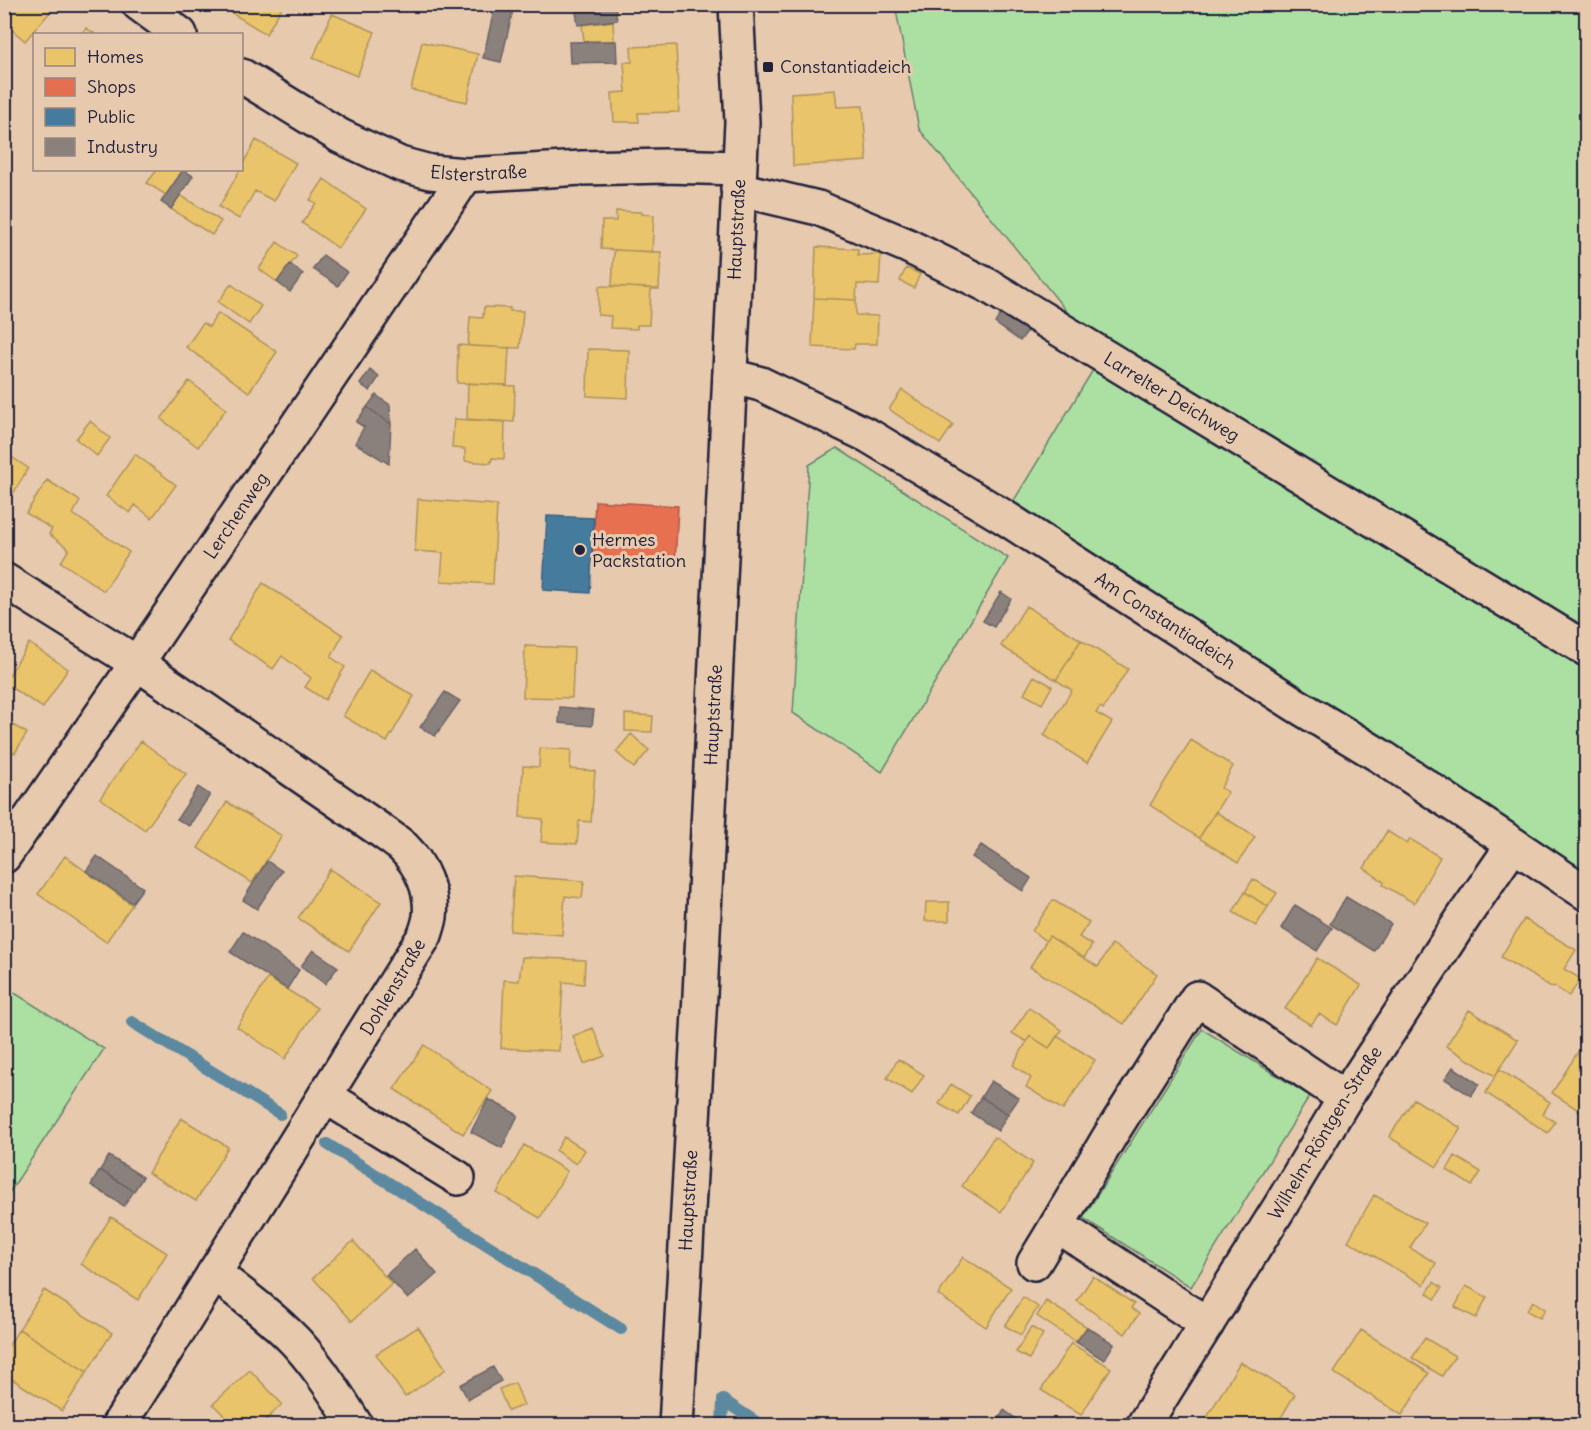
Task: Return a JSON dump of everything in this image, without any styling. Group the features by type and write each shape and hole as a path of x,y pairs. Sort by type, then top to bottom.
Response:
{"street":[{"path":"140,4 179,33"},
{"name":"Hauptstraße","path":"676,1425 742,122 736,4"},
{"name":"Elsterstraße","path":"243,77 340,136 400,164 430,171 466,175 665,166 738,178"},
{"name":"Lerchenweg","path":"4,856 466,175"},
{"name":"Larrelter Deichweg","path":"738,178 906,245 987,285 1587,649"},
{"name":"Am Constantiadeich","path":"730,376 761,384 869,436 1004,516 1296,705 1382,757 1587,892"},
{"name":"Dohlenstraße","path":"4,580 137,663 403,847 416,862 431,898 430,919 425,935 118,1425"},
{"name":"Wilhelm-Röntgen-Straße","path":"1143,1425 1345,1098 1513,845"},
{"path":"1034,1263 1197,998 1345,1098"},
{"path":"325,1096 458,1178"},
{"path":"1057,1225 1207,1324"},
{"path":"214,1273 255,1305 296,1342 325,1378 356,1425"}],"green space":[{"path":"895,5 1586,5 1586,893 1004,517 1102,355 919,129"},
{"path":"837,448 1008,558 882,772 793,713 809,465"},
{"path":"5,987 104,1049 5,1199"},
{"path":"1202,1029 1310,1096 1191,1287 1083,1218"}],"building: Homes":[{"path":"4,4 57,4 25,41 4,23"},
{"path":"217,4 284,4 266,34"},
{"path":"332,14 375,32 357,76 313,58"},
{"path":"613,21 614,41 584,41 582,25"},
{"path":"86,28 94,33 82,33"},
{"path":"422,42 478,54 467,102 411,90"},
{"path":"676,45 679,112 638,113 639,122 614,122 612,93 626,92 624,62 632,62 631,47"},
{"path":"835,90 837,107 863,106 867,161 793,166 791,93"},
{"path":"256,140 296,163 274,201 255,191 239,219 219,207 239,171 243,171 243,164"},
{"path":"156,171 182,171 166,195 147,183"},
{"path":"324,179 366,209 338,248 302,223 316,203 310,200"},
{"path":"180,195 221,221 212,235 171,209"},
{"path":"616,211 654,215 652,252 601,249 602,221 616,221"},
{"path":"277,242 297,256 277,282 259,269"},
{"path":"816,247 858,249 858,255 881,254 879,285 857,284 856,300 814,298"},
{"path":"614,250 661,252 659,289 612,286"},
{"path":"906,268 920,274 914,288 900,281"},
{"path":"231,284 261,306 249,324 218,302"},
{"path":"599,286 651,288 649,325 637,325 637,329 610,328 611,316 598,315"},
{"path":"814,298 856,300 856,315 878,316 877,344 855,344 854,349 812,347"},
{"path":"484,307 523,311 520,348 468,346 470,317 483,318"},
{"path":"218,313 277,352 249,392 186,347 203,323 209,327"},
{"path":"458,345 509,348 507,385 457,383"},
{"path":"588,349 629,350 628,398 587,396"},
{"path":"189,381 226,409 198,447 161,419"},
{"path":"468,383 515,386 514,422 467,419"},
{"path":"902,390 953,425 940,444 889,409"},
{"path":"454,419 505,422 504,459 492,458 491,463 465,461 465,449 452,448"},
{"path":"90,421 110,438 97,456 76,439"},
{"path":"4,452 28,468 13,494 4,489"},
{"path":"135,454 176,485 152,518 135,505 130,513 106,496"},
{"path":"47,480 80,501 73,514 129,552 104,591 61,562 69,549 49,534 52,529 26,513"},
{"path":"418,499 497,505 493,584 441,581 443,553 415,551"},
{"path":"263,583 343,635 331,657 345,667 325,700 305,687 311,678 282,656 273,669 228,640"},
{"path":"1026,606 1081,640 1056,680 1001,646"},
{"path":"1081,640 1128,669 1103,709 1100,707 1096,713 1112,722 1087,763 1044,735 1072,690 1056,680"},
{"path":"29,643 68,669 43,708 4,683"},
{"path":"525,646 574,648 572,698 523,697"},
{"path":"370,670 414,696 387,742 343,716"},
{"path":"1034,676 1052,686 1042,704 1024,694"},
{"path":"625,714 653,716 652,732 625,731"},
{"path":"9,723 27,733 15,753 4,747 4,730"},
{"path":"631,734 649,750 634,768 616,752"},
{"path":"1191,740 1233,766 1221,788 1228,792 1199,838 1150,805"},
{"path":"141,741 186,774 145,830 100,798"},
{"path":"540,748 571,750 570,769 595,771 591,822 579,821 577,844 541,842 543,819 520,817 523,766 539,767"},
{"path":"227,802 282,836 252,883 198,848"},
{"path":"1216,812 1255,837 1238,863 1199,838"},
{"path":"1387,831 1407,844 1410,839 1440,857 1414,903 1383,885 1384,882 1364,868"},
{"path":"65,856 132,905 106,942 38,894"},
{"path":"330,869 381,902 349,951 298,918"},
{"path":"514,876 584,881 582,898 565,896 562,935 510,931"},
{"path":"1253,879 1277,893 1268,907 1245,892"},
{"path":"1245,892 1268,907 1256,926 1233,912"},
{"path":"1053,900 1089,922 1079,937 1092,945 1084,958 1049,936 1046,941 1032,931"},
{"path":"926,902 949,902 949,921 925,921"},
{"path":"1524,919 1576,950 1564,969 1581,979 1569,996 1501,957"},
{"path":"1049,936 1098,967 1112,944 1157,974 1124,1024 1030,967"},
{"path":"522,957 585,960 584,984 563,982 559,1051 501,1048 504,980 519,981"},
{"path":"1317,958 1361,985 1337,1025 1319,1014 1311,1025 1285,1009"},
{"path":"268,978 317,1008 285,1059 237,1027"},
{"path":"1029,1008 1062,1030 1049,1048 1030,1036 1027,1042 1012,1033"},
{"path":"1469,1010 1518,1040 1495,1076 1446,1046"},
{"path":"593,1028 605,1056 584,1064 573,1036"},
{"path":"1030,1036 1049,1048 1057,1036 1095,1060 1063,1110 1026,1087 1031,1078 1013,1065"},
{"path":"424,1045 492,1091 463,1134 394,1089"},
{"path":"1579,1050 1586,1055 1586,1115 1552,1093"},
{"path":"898,1059 924,1075 912,1094 887,1078"},
{"path":"1499,1069 1550,1102 1543,1114 1555,1122 1548,1133 1486,1093"},
{"path":"951,1084 970,1096 959,1115 939,1104"},
{"path":"1414,1099 1461,1128 1437,1167 1389,1137"},
{"path":"181,1118 228,1147 196,1201 148,1173"},
{"path":"564,1137 585,1150 576,1164 556,1151"},
{"path":"994,1137 1033,1163 1001,1212 962,1186"},
{"path":"524,1145 567,1171 540,1218 497,1193"},
{"path":"1455,1156 1481,1172 1472,1186 1447,1170"},
{"path":"1374,1195 1425,1223 1410,1248 1436,1263 1424,1285 1348,1241"},
{"path":"111,1217 167,1253 138,1300 81,1264"},
{"path":"353,1241 392,1284 352,1321 313,1278"},
{"path":"963,1257 1011,1288 986,1327 938,1295"},
{"path":"1093,1276 1134,1304 1131,1308 1139,1314 1125,1334 1077,1301"},
{"path":"1434,1282 1442,1288 1435,1299 1427,1293"},
{"path":"1466,1286 1487,1297 1476,1318 1455,1307"},
{"path":"44,1290 112,1333 87,1372 19,1329"},
{"path":"1023,1297 1038,1307 1021,1335 1005,1326"},
{"path":"1046,1301 1087,1327 1076,1342 1037,1316"},
{"path":"1533,1301 1545,1309 1540,1318 1527,1311"},
{"path":"418,1327 446,1369 405,1397 376,1354"},
{"path":"1031,1327 1043,1334 1029,1359 1016,1352"},
{"path":"19,1329 87,1372 62,1411 4,1374 4,1353"},
{"path":"1361,1330 1429,1373 1402,1415 1334,1373"},
{"path":"1425,1338 1455,1356 1442,1376 1412,1358"},
{"path":"1071,1343 1111,1368 1081,1415 1041,1390"},
{"path":"1240,1362 1295,1394 1276,1426 1216,1426 1206,1419"},
{"path":"250,1370 282,1404 260,1426 234,1426 213,1404"},
{"path":"515,1383 524,1405 508,1411 499,1389"},
{"path":"1355,1417 1369,1426 1350,1426"}],"building: Shops":[{"path":"595,501 678,506 675,565 592,560"}],"building: Public":[{"path":"547,516 594,518 590,593 543,590"}],"building: Industry":[{"path":"615,4 617,20 578,25 575,6"},
{"path":"495,6 513,10 501,62 483,58"},
{"path":"616,41 617,62 570,63 569,42"},
{"path":"182,171 193,176 171,209 161,202"},
{"path":"323,255 347,272 338,286 313,269"},
{"path":"290,264 303,274 290,292 277,282"},
{"path":"1003,311 1029,329 1020,341 995,323"},
{"path":"370,370 379,377 370,391 360,384"},
{"path":"376,395 390,405 391,424 367,407"},
{"path":"367,407 391,424 389,464 355,443 364,427 356,422"},
{"path":"1001,592 1011,599 994,627 983,621"},
{"path":"445,692 460,701 435,736 420,727"},
{"path":"560,707 594,710 592,726 559,723"},
{"path":"198,787 210,795 189,826 177,819"},
{"path":"981,845 1031,878 1023,891 972,857"},
{"path":"97,856 143,888 132,903 86,871"},
{"path":"267,861 282,871 257,909 243,900"},
{"path":"1346,897 1391,924 1374,951 1330,924"},
{"path":"1295,905 1332,928 1317,951 1281,928"},
{"path":"243,932 299,970 287,989 230,952"},
{"path":"313,950 338,967 325,984 301,966"},
{"path":"1453,1067 1479,1084 1471,1096 1445,1079"},
{"path":"991,1081 1019,1098 1008,1114 981,1097"},
{"path":"981,1097 1008,1114 998,1131 971,1113"},
{"path":"488,1099 518,1115 502,1148 471,1132"},
{"path":"109,1156 143,1177 134,1191 100,1170"},
{"path":"100,1170 134,1191 124,1206 91,1185"},
{"path":"415,1249 437,1274 408,1299 386,1275"},
{"path":"1087,1327 1114,1344 1104,1360 1076,1342"},
{"path":"493,1367 501,1381 468,1399 460,1385"},
{"path":"1004,1410 1026,1426 1006,1426 998,1420"}],"waterway":[{"path":"132,1022 280,1114"},
{"path":"327,1144 621,1329"},
{"path":"722,1426 723,1400 762,1426"}],"place":[{"name":"Constantiadeich","path":"768,67"},
{"name":"Hermes Packstation","path":"580,550"}]}
